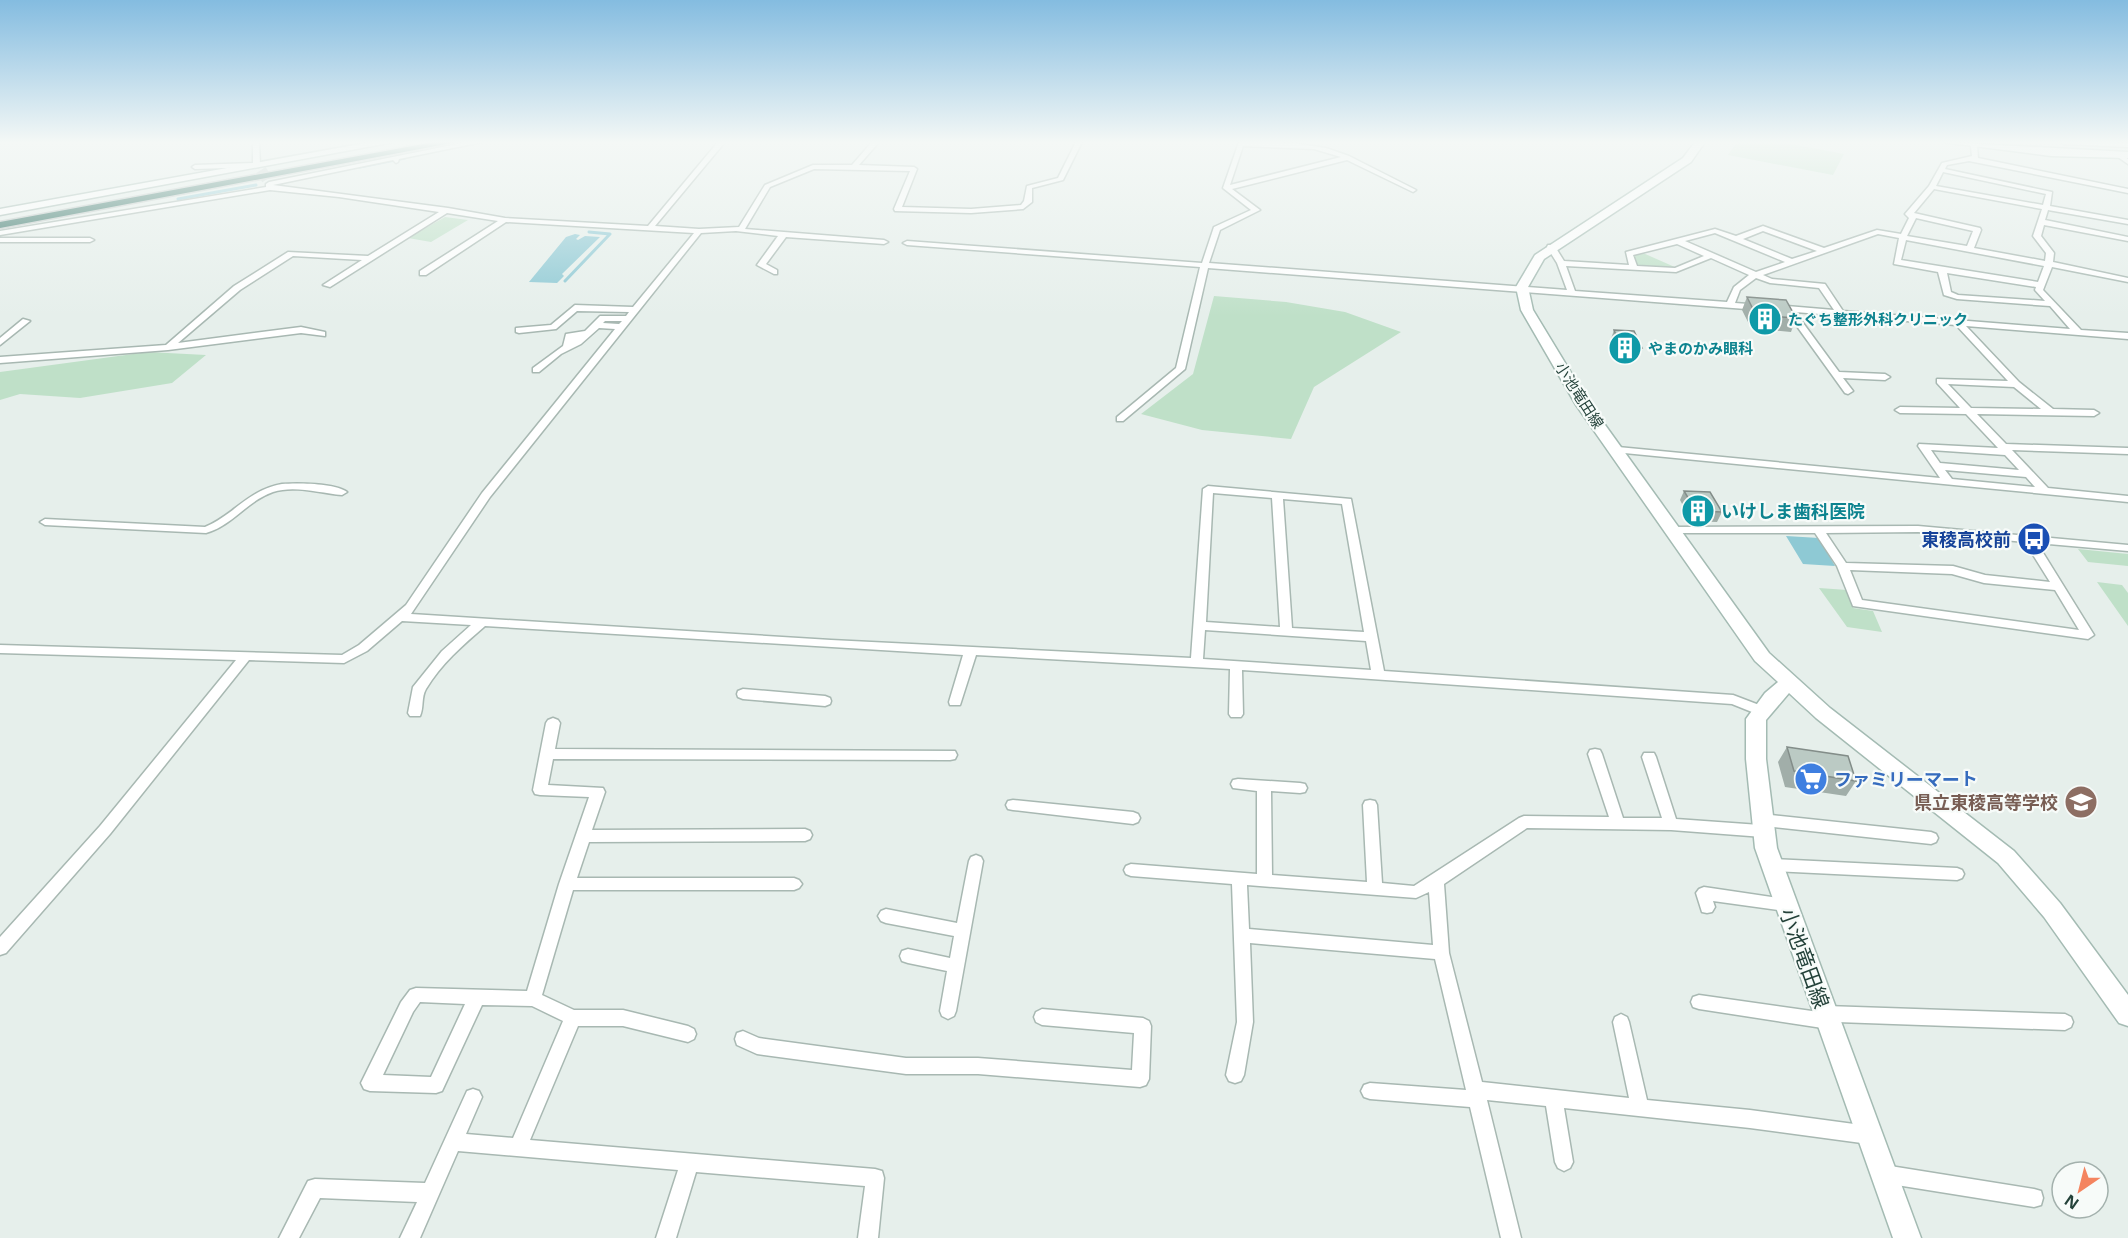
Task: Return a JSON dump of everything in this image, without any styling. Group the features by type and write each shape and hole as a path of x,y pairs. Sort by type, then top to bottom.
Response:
{"highway":[{"path":"0,220 110,200"},
{"path":"0,225 137,200"}],"main road":[{"path":"0,212 70,200"},
{"path":"1522,288 1539,257 1625,200"},
{"name":"小池竜田線","path":"1522,288 1527,310 1583,405 1618,450 1671,530 1762,657 1823,713 1915,783 2006,857 2052,910 2128,1016"},
{"path":"1762,711 1790,682"},
{"name":"小池竜田線","path":"1762,711 1756,719 1756,729 1763,825 1772,865 1907,1238"}],"street":[{"path":"0,233 182,200"},
{"path":"378,200 505,220 699,231 741,229"},
{"path":"649,229 674,200"},
{"path":"741,229 759,200"},
{"path":"902,200 898,209 971,211 1015,209 1028,204 1028,200"},
{"path":"1120,418 1180,369 1205,265 1217,229 1256,210 1242,200"},
{"path":"1909,214 1921,200"},
{"path":"2005,200 2128,222"},
{"path":"2048,200 2037,236 2049,254 2049,264 2039,290 2078,332"},
{"path":"327,285 367,258 448,210"},
{"path":"1909,214 1913,217 1902,237 1897,262 2039,285"},
{"path":"1909,214 1977,230 1969,250"},
{"path":"423,273 505,220"},
{"path":"2042,222 2128,239"},
{"path":"1736,239 1763,228 1824,251"},
{"path":"741,229 739,231 884,242"},
{"path":"0,649 344,659 363,648 410,608 486,495 699,231"},
{"path":"1634,268 1629,254 1715,231 1792,262"},
{"path":"1731,304 1732,296 1743,281 1877,232 2128,280"},
{"path":"774,272 761,265 783,235"},
{"path":"0,240 90,240"},
{"path":"1677,241 1770,281 1822,286 1840,314"},
{"path":"907,243 1571,291 2128,336"},
{"path":"1551,247 1561,263 1571,291"},
{"path":"168,347 237,288 291,254 367,258"},
{"path":"1561,263 1676,270 1689,267 1710,256"},
{"path":"1942,270 1947,293 1957,297 2051,304"},
{"path":"519,330 553,327 575,308 636,310"},
{"path":"1789,309 1848,391"},
{"path":"536,370 590,333 603,318 625,323"},
{"path":"0,342 26,321"},
{"path":"1959,323 2016,384 2050,412"},
{"path":"0,360 168,347 301,330 322,334"},
{"path":"1836,375 1885,377"},
{"path":"2016,384 1940,381 1968,413 2045,491"},
{"path":"1900,410 1968,413 2094,413"},
{"path":"1948,481 1923,446 2128,451"},
{"path":"1618,450 2128,499"},
{"path":"1937,466 2028,474"},
{"path":"45,522 206,530 219,526 264,492 289,488 342,492"},
{"path":"1197,662 1208,489 1347,501 1378,674"},
{"path":"1277,495 1286,632"},
{"path":"1818,529 1843,566 1857,603 2088,635 2029,539"},
{"path":"1671,530 1918,529 2128,548"},
{"path":"1843,566 1953,570 1984,579 2058,587"},
{"path":"398,617 1378,674 1733,700 1762,711"},
{"path":"415,713 418,690 446,654 482,622"},
{"path":"1199,626 1372,637"},
{"path":"956,702 971,650"},
{"path":"0,948 105,830 245,657"},
{"path":"1236,665 1236,714"},
{"path":"743,694 825,701"},
{"path":"534,999 567,884 598,792 540,790 554,723"},
{"path":"548,754 950,755"},
{"path":"1595,754 1618,824"},
{"path":"1649,757 1671,824"},
{"path":"1238,784 1300,788"},
{"path":"1264,786 1265,879"},
{"path":"1013,805 1133,818"},
{"path":"1370,805 1375,889"},
{"path":"1131,870 1416,892 1524,822 1763,825 1931,838"},
{"path":"583,836 805,835"},
{"path":"948,1011 976,861"},
{"path":"1772,865 1958,874"},
{"path":"1235,1075 1245,1022 1239,879"},
{"path":"1436,881 1441,953 1511,1238"},
{"path":"567,884 794,884"},
{"path":"1707,907 1704,893 1785,905"},
{"path":"886,916 963,931"},
{"path":"1241,934 1441,953"},
{"path":"908,956 956,966"},
{"path":"477,997 436,1085 370,1083 406,1007 416,995 477,997 534,999 573,1018 623,1018 688,1034"},
{"path":"1699,1002 1827,1017 2066,1022"},
{"path":"743,1040 757,1046 906,1066 978,1066 1140,1079 1143,1026 1042,1017"},
{"path":"518,1147 573,1018"},
{"path":"1621,1022 1640,1107"},
{"path":"1370,1092 1554,1098 1869,1135"},
{"path":"410,1238 473,1097"},
{"path":"1554,1098 1564,1162"},
{"path":"453,1142 875,1178 868,1238"},
{"path":"666,1238 689,1163"},
{"path":"1884,1174 2034,1198"},
{"path":"289,1238 315,1188 431,1192"}],"green space":[{"path":"445,217 468,220 431,242 408,238"},
{"path":"1643,253 1677,268 1636,265 1633,256"},
{"path":"1214,296 1286,302 1345,312 1401,332 1314,387 1291,439 1202,430 1141,414 1193,374"},
{"path":"148,352 206,355 172,383 80,398 20,394 0,400 0,372"},
{"path":"2078,549 2128,554 2128,566 2088,562"},
{"path":"2097,582 2122,585 2128,593 2128,626"},
{"path":"1819,588 1847,590 1853,608 1873,611 1882,632 1847,627"}],"water":[{"path":"580,235 576,239 578,240 585,236 600,237 562,274 564,276 557,283 529,282 566,237"},
{"path":"1786,536 1819,538 1835,566 1803,564"}],"building":[{"path":"1747,297 1786,300 1796,318 1766,316 1754,311"},
{"path":"1614,330 1634,331 1642,348 1621,347"},
{"path":"1684,491 1710,492 1722,512 1696,511"},
{"path":"1787,747 1848,756 1856,781 1794,771"}],"waterway":[{"path":"565,281 610,234 589,232"}],"place":[{"name":"たぐち整形外科クリニック","path":"1765,319"},
{"name":"やまのかみ眼科","path":"1625,348"},
{"name":"いけしま歯科医院","path":"1698,511"},
{"name":"東稜高校前","path":"2034,539"},
{"name":"ファミリーマート","path":"1811,779"},
{"name":"県立東稜高等学校","path":"2081,802"}]}
